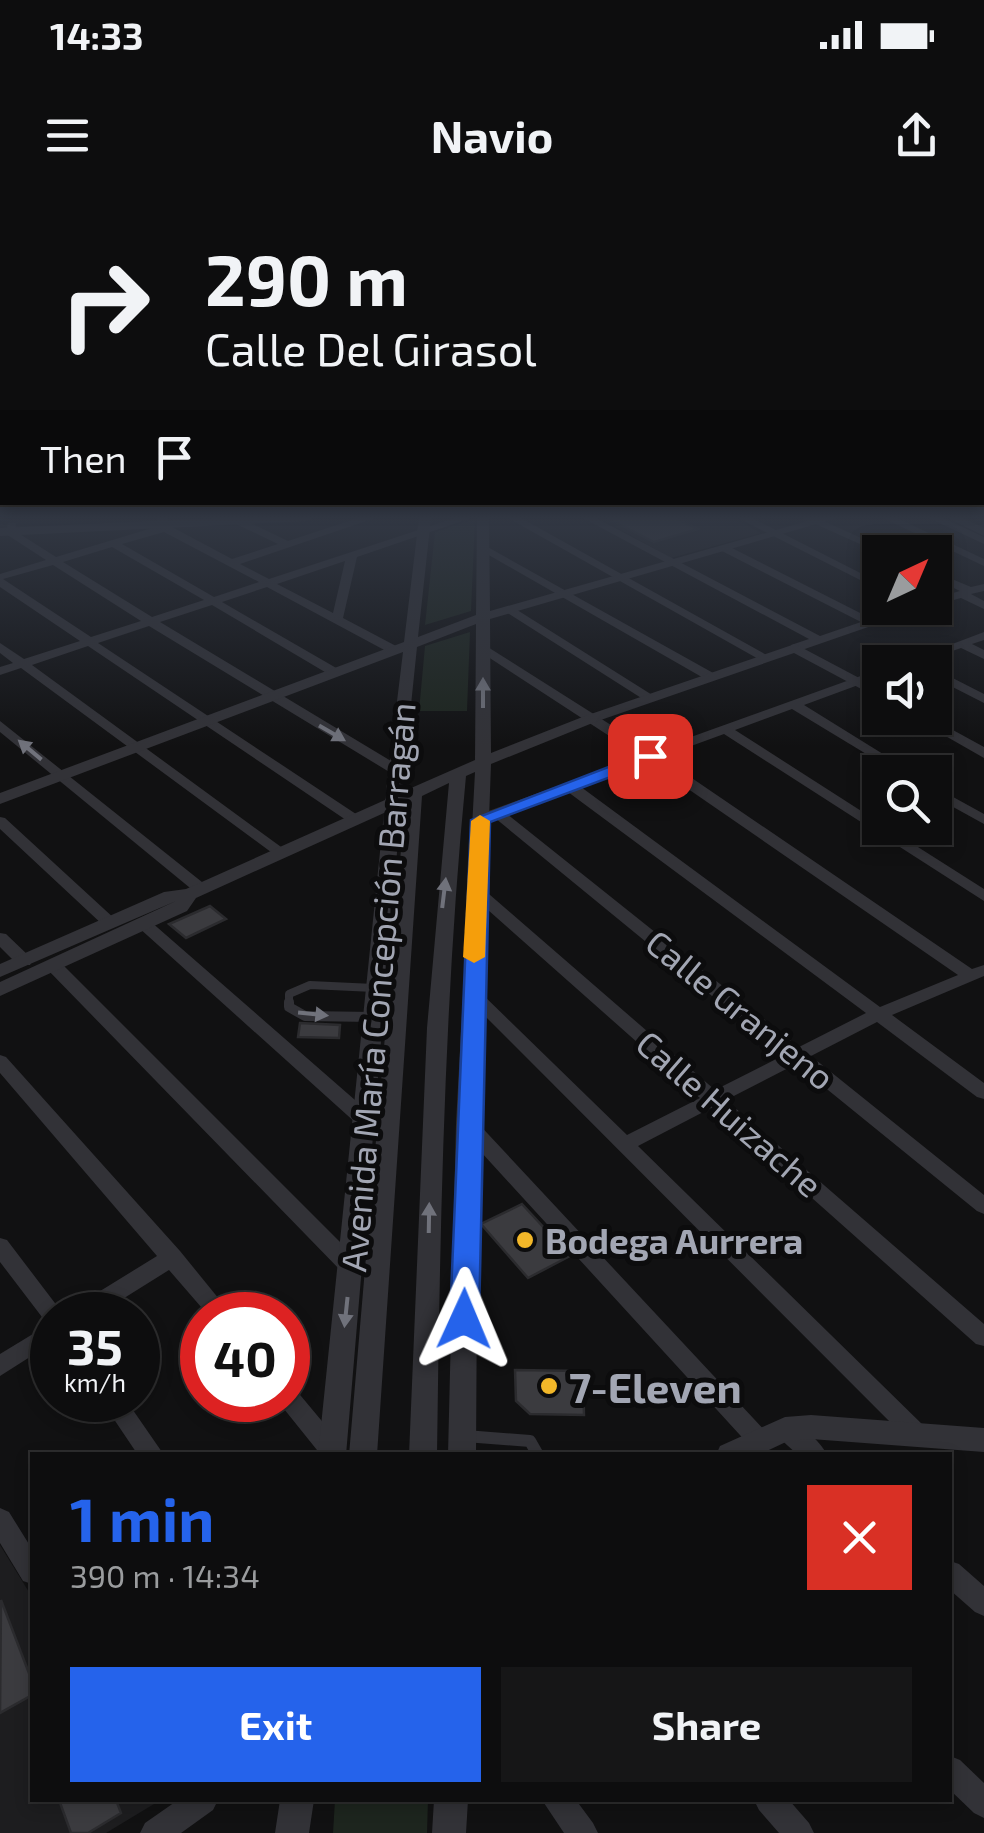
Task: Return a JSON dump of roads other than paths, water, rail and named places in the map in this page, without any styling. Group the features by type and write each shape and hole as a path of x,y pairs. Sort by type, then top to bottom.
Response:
{"street":[{"path":"21,594 354,819"},
{"path":"106,594 268,696 396,770"},
{"path":"202,594 334,672"},
{"path":"0,671 234,594"},
{"path":"294,594 401,646"},
{"path":"338,618 343,594"},
{"name":"Avenida María Concepción Barragán","path":"363,1452 405,797 396,770 401,646 411,594"},
{"path":"462,1445 476,891 488,816 484,762 485,594"},
{"path":"0,799 401,646 564,594"},
{"path":"565,594 711,677"},
{"path":"650,594 766,658"},
{"path":"733,594 819,640"},
{"path":"816,594 862,617"},
{"path":"510,610 651,698"},
{"path":"0,972 590,719 862,625"},
{"path":"952,648 984,636"},
{"path":"962,644 984,655"},
{"path":"0,647 280,852"},
{"path":"483,648 977,972"},
{"path":"796,648 862,685"},
{"path":"488,816 862,680"},
{"path":"952,682 984,699"},
{"path":"794,706 876,755"},
{"path":"0,725 196,891"},
{"path":"726,730 984,896"},
{"path":"952,735 984,752"},
{"name":"Avenida María Concepción Barragán","path":"423,1452 433,1054 441,914 458,774"},
{"path":"570,786 984,1092"},
{"name":"Avenida María Concepción Barragán","path":"332,1452 377,988 405,797"},
{"path":"952,801 984,820"},
{"name":"Calle Granjeno","path":"488,816 796,1054 984,1206"},
{"path":"0,821 110,922"},
{"path":"0,990 181,907 196,891"},
{"name":"Calle Huizache","path":"476,891 984,1337"},
{"path":"144,924 364,1119"},
{"path":"0,938 24,961"},
{"path":"53,965 351,1267"},
{"path":"624,1144 876,1014 977,972"},
{"path":"472,995 918,1435"},
{"path":"0,1061 202,1292"},
{"path":"468,1124 758,1439"},
{"path":"0,1246 35,1292"},
{"path":"117,1292 174,1257"},
{"path":"0,1366 30,1346"},
{"path":"129,1422 150,1452"},
{"path":"307,1422 330,1452"},
{"path":"735,1452 785,1429 830,1426 984,1440"},
{"path":"785,1429 812,1452"},
{"path":"0,1520 30,1569"},
{"path":"952,1575 984,1603"},
{"path":"952,1772 984,1803"},
{"path":"292,1833 297,1802"},
{"path":"449,1833 451,1802"},
{"path":"559,1802 583,1833"},
{"path":"771,1802 799,1833"},
{"path":"154,1833 188,1804"}],"lane":[{"path":"374,1017 306,1016 289,1007 286,1000 302,986 377,988"},
{"path":"462,1445 523,1439 536,1446 537,1452"}],"place":[{"name":"Bodega Aurrera","path":"525,1240"},
{"name":"7-Eleven","path":"549,1386"}]}
